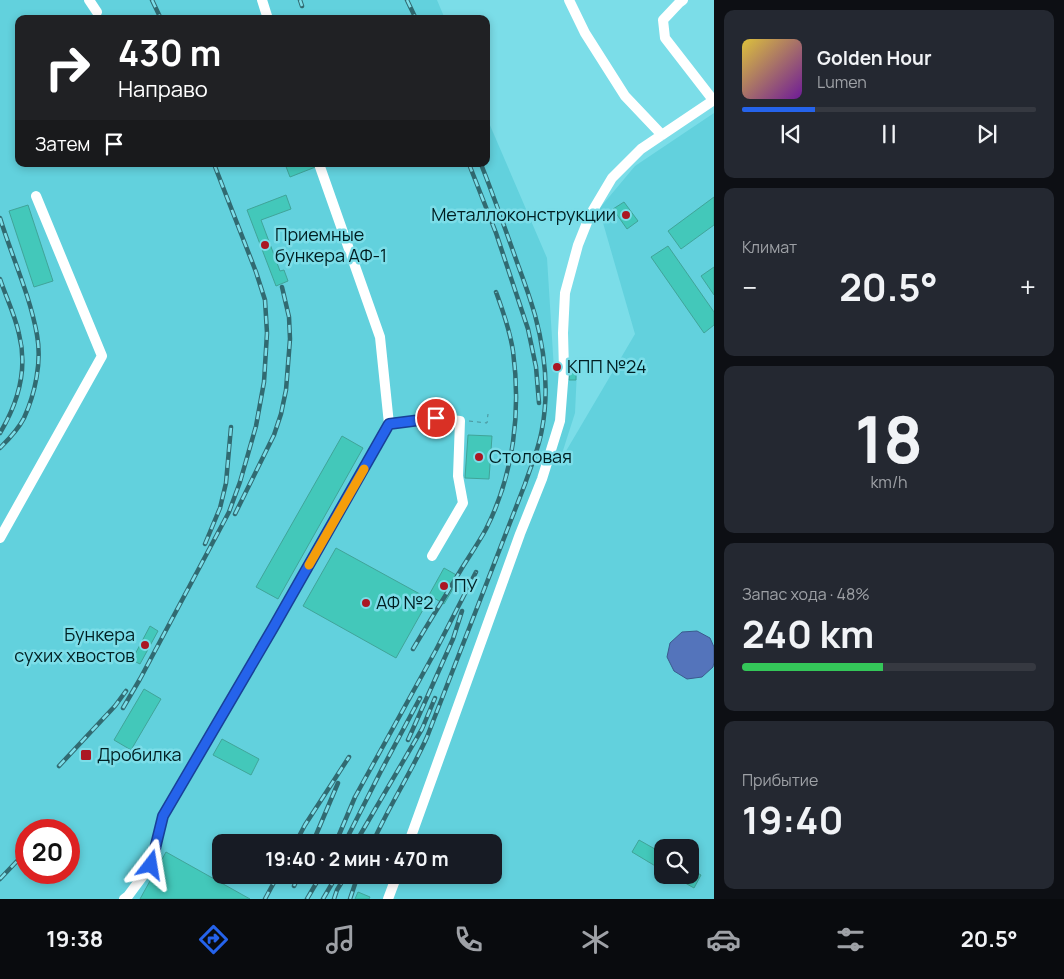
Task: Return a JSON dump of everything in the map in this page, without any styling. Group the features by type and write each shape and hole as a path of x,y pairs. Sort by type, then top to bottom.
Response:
{"street":[{"path":"90,0 97,12"},
{"path":"262,0 267,15"},
{"path":"569,0 585,33 625,96 662,135"},
{"path":"412,834 520,534 542,479 560,421 564,370 565,293 578,245 590,215 612,178 641,149 714,100 665,38 663,20 683,0"},
{"path":"124,899 151,865 163,816 389,424 380,337 320,167"},
{"path":"0,538 102,356 36,196"},
{"path":"389,424 436,418 460,421 458,476 463,503 432,556"},
{"path":"388,899 394,884"}],"path":[{"path":"460,421 487,422 488,414"}],"shaded area":[{"path":"0,0 437,0 443,15 15,15 15,167 490,167 490,125 547,258 554,370 577,370 575,413 559,463 635,334 599,209 635,166 714,113 714,899 0,899"},
{"path":"697,631 710,638 714,647 713,667 702,677 687,679 674,671 667,657 670,643 682,632"}],"building":[{"path":"286,167 315,167 290,177"},
{"name":"Приемные бункера АФ-1","path":"286,195 291,209 261,220 280,271 284,270 288,281 276,286 247,210"},
{"path":"714,197 714,225 681,249 668,231"},
{"name":"Металлоконструкции","path":"624,202 638,221 627,229 613,209"},
{"path":"28,205 53,281 34,287 9,211"},
{"path":"668,246 714,312 714,325 704,333 651,257"},
{"path":"714,267 714,295 701,276"},
{"path":"570,372 576,373 576,380 569,380"},
{"name":"Столовая","path":"468,435 492,436 489,479 465,478"},
{"path":"342,436 363,448 278,599 256,587"},
{"name":"АФ №2","path":"336,548 429,599 396,658 303,606"},
{"name":"ПУ","path":"444,568 460,577 444,604 429,595"},
{"name":"Бункера сухих хвостов","path":"150,626 158,631 140,664 132,660"},
{"path":"144,689 161,699 131,750 114,740"},
{"path":"222,739 259,759 251,775 213,755"},
{"path":"639,840 654,848 654,865 632,852"},
{"path":"166,852 212,878 212,884 223,884 250,899 140,899"},
{"path":"687,884 696,884 694,888"},
{"path":"358,892 370,897 369,899 355,899"}],"railway":[{"path":"152,0 159,15"},
{"path":"300,0 302,6"},
{"path":"407,0 414,15"},
{"path":"123,708 229,512 240,482 256,426 264,382 267,333 265,300 215,167"},
{"path":"470,167 496,233 528,329 536,367 539,403"},
{"path":"377,834 427,737 525,484 542,429 545,401 545,372 538,329 525,283 482,167"},
{"path":"0,218 30,305 37,335 39,356 34,388 24,418 10,438 0,448"},
{"path":"0,279 13,313 22,347 20,385 12,410 0,433"},
{"path":"235,514 274,435 286,390 290,339 289,317 282,287"},
{"path":"413,649 486,529 496,508 509,464 515,419 515,374 510,336 496,292"},
{"path":"205,544 220,508 226,483 231,427"},
{"path":"339,834 355,797 436,650 476,572"},
{"path":"408,740 453,639 462,611"},
{"path":"59,766 115,706 126,691"},
{"path":"349,834 420,698"},
{"path":"361,834 422,729 435,698"},
{"path":"300,834 349,757"},
{"path":"316,834 338,783"},
{"path":"0,879 15,863"},
{"path":"265,899 273,884"},
{"path":"307,899 316,884"},
{"path":"323,899 332,884"},
{"path":"334,899 341,884"},
{"path":"350,899 355,884"}],"slow traffic":[{"path":"309,565 364,469"}],"place":[{"name":"Металлоконструкции","path":"626,215"},
{"name":"Приемные бункера АФ-1","path":"265,245"},
{"name":"КПП №24","path":"557,367"},
{"name":"Столовая","path":"479,457"},
{"name":"ПУ","path":"444,586"},
{"name":"АФ №2","path":"366,603"},
{"name":"Бункера сухих хвостов","path":"145,645"},
{"name":"Дробилка","path":"86,755"}],"route":[{"path":"151,865 163,816 219,722 389,424 436,418"}]}
